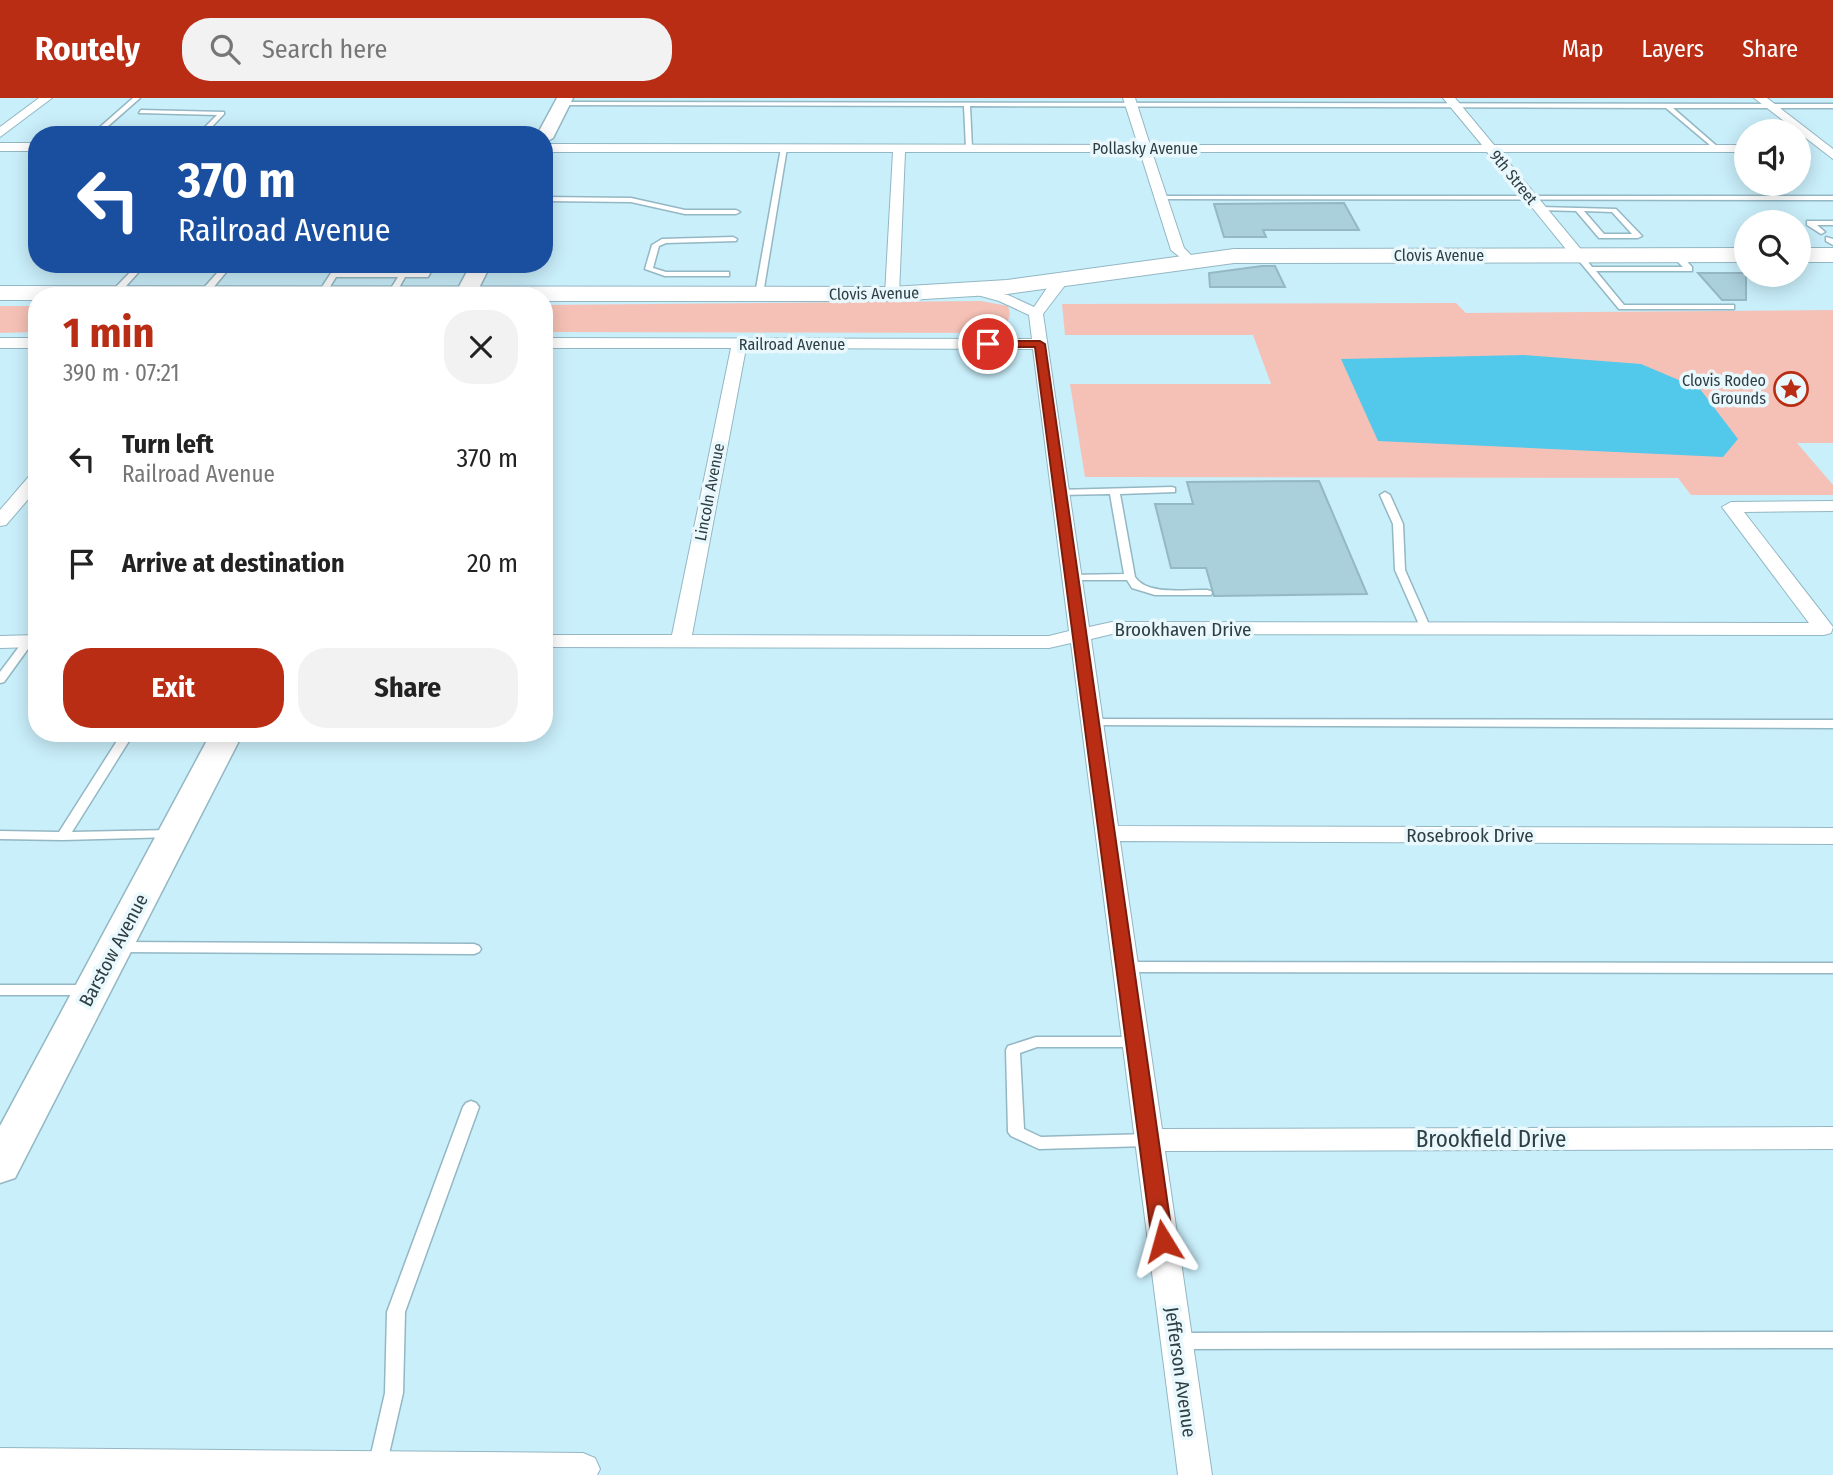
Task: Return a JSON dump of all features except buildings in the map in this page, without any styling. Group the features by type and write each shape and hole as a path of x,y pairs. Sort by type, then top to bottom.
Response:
{"main road":[{"path":"550,126 564,101"},
{"path":"1811,252 1832,246"},
{"name":"Clovis Avenue","path":"553,295 892,294 970,291 1062,281 1190,261 1299,254 1585,262 1638,262 1676,256 1734,255"},
{"name":"Clovis Avenue","path":"287,287 328,284 398,284 416,287"},
{"name":"Clovis Avenue","path":"0,293 28,293"},
{"name":"Barstow Avenue","path":"0,1166 222,742"}],"street":[{"path":"0,133 46,98"},
{"path":"1130,102 1178,249 1190,261"},
{"name":"9th Street","path":"1452,102 1585,262"},
{"path":"1765,102 1830,151"},
{"path":"0,147 28,147"},
{"name":"Pollasky Avenue","path":"553,148 1734,149"},
{"path":"892,294 899,148"},
{"path":"1811,150 1830,151"},
{"path":"970,291 1016,303 1035,313 1044,306 1049,290 1062,281"},
{"name":"Jefferson Avenue","path":"1035,313 1195,1475"},
{"path":"0,342 28,343"},
{"name":"Railroad Avenue","path":"553,343 1040,344"},
{"name":"Lincoln Avenue","path":"681,641 739,344"},
{"path":"0,521 28,488"},
{"name":"Brookhaven Drive","path":"553,641 1049,642 1112,628 1824,629 1731,507 1833,506"},
{"path":"0,642 28,642"},
{"name":"Rosebrook Drive","path":"1107,834 1833,836"},
{"name":"Brookfield Drive","path":"1149,1140 1833,1138"},
{"path":"0,1464 583,1469"}],"lane":[{"path":"105,126 138,98"},
{"path":"564,101 967,105 1452,102 1668,106 1765,102 1833,106"},
{"path":"967,105 969,148"},
{"path":"1668,106 1717,149"},
{"path":"141,112 222,113 209,126"},
{"path":"759,294 785,148"},
{"path":"1161,198 1833,198"},
{"path":"553,199 631,200 685,212 736,212"},
{"path":"1540,209 1578,209 1614,210 1638,236 1602,236 1578,209"},
{"path":"1821,232 1810,223 1833,223"},
{"path":"726,274 665,274 649,269 656,245 665,241 733,239"},
{"path":"1585,262 1622,307 1731,307"},
{"path":"121,287 134,273"},
{"path":"209,287 221,273"},
{"path":"328,284 332,273"},
{"path":"398,284 426,273"},
{"path":"1060,492 1172,490"},
{"path":"1115,493 1130,577 1136,586 1146,591 1207,593"},
{"path":"1385,495 1398,524 1400,570 1426,629"},
{"path":"1071,578 1130,577"},
{"path":"0,680 28,647"},
{"path":"1090,723 1833,724"},
{"path":"63,835 122,742"},
{"path":"0,835 174,834"},
{"path":"115,947 474,949"},
{"path":"1124,967 1833,968"},
{"path":"0,990 92,990"},
{"path":"1134,1042 1035,1042 1013,1050 1016,1132 1039,1143 1149,1140"},
{"path":"377,1467 394,1393 396,1312 471,1107"},
{"path":"1176,1342 1833,1340"}],"shaded area":[{"path":"981,301 1008,306 1010,314 1004,333 553,332 553,305"},
{"path":"1456,303 1466,313 1833,310 1833,443 1797,443 1833,485 1833,495 1691,495 1678,478 1085,477 1070,384 1271,384 1253,335 1065,335 1062,304"},
{"path":"0,306 28,306 28,332 0,333"}],"water":[{"path":"1524,355 1641,364 1700,389 1738,439 1723,457 1378,441 1341,359"}],"place":[{"name":"Clovis Rodeo Grounds","path":"1791,389"}],"route":[{"path":"988,344 1040,344 1163,1241"}]}
